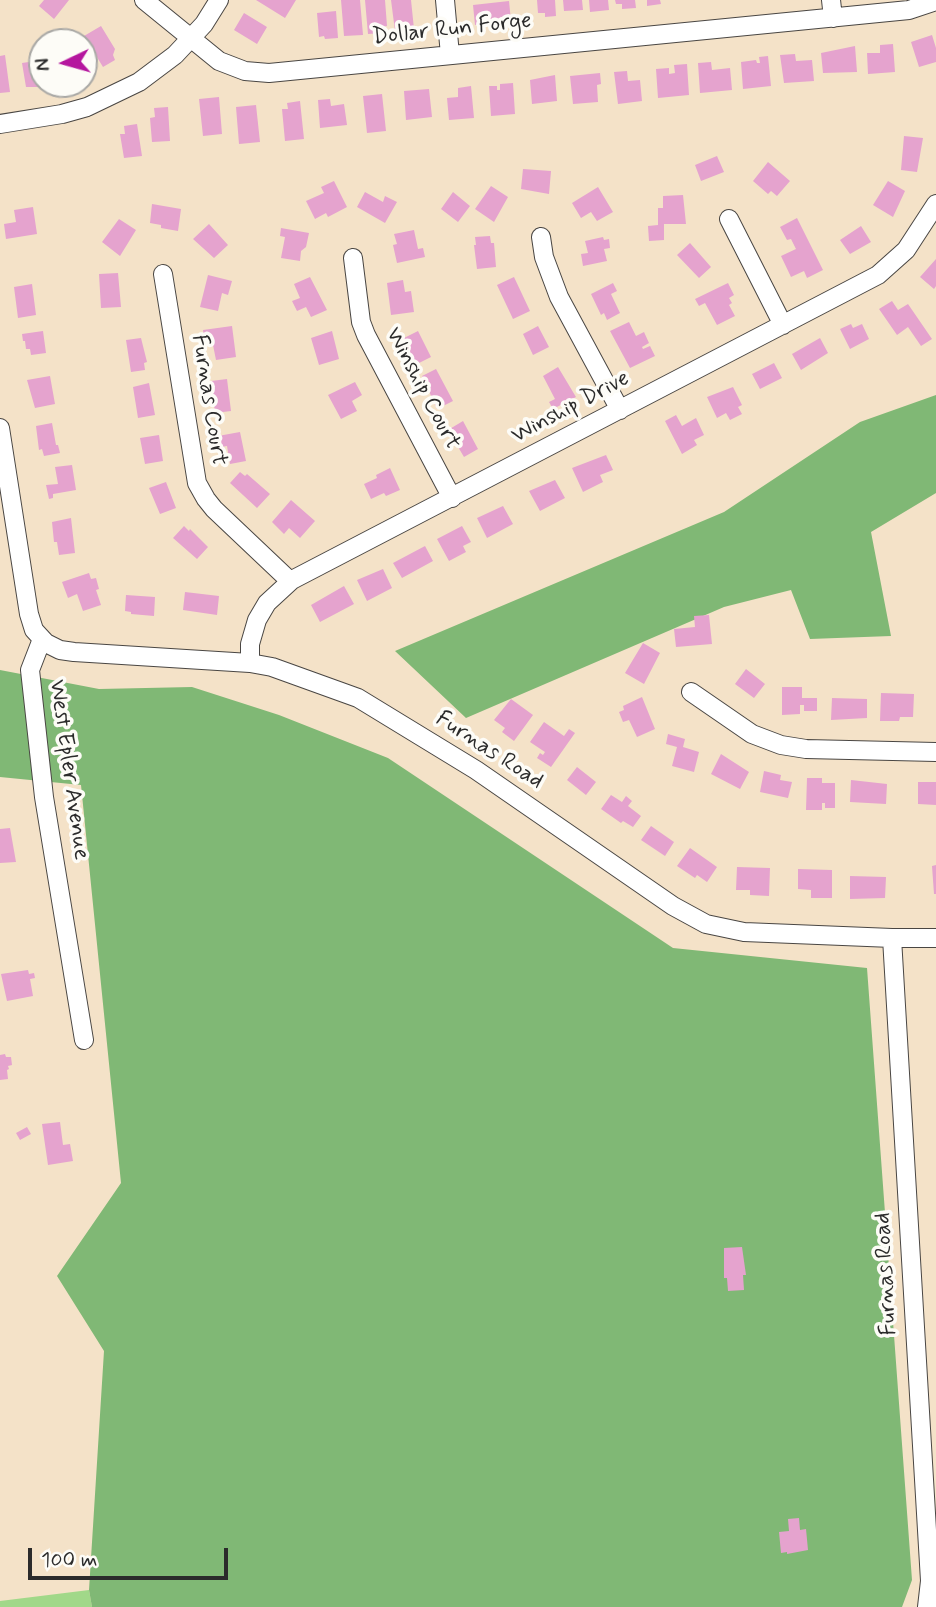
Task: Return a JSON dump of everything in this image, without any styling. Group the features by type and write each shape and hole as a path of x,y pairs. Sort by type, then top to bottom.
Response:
{"street":[{"name":"Dollar Run Forge","path":"144,0 219,61 245,71 269,73 450,55 832,9 909,10 936,1"},
{"path":"0,124 62,114 110,97 139,82 175,55 204,24 219,0"},
{"path":"445,0 450,55"},
{"name":"Winship Drive","path":"250,663 250,644 257,620 267,603 290,581 883,271 906,250 936,204"},
{"path":"729,219 783,325"},
{"path":"541,237 544,257 559,297 620,410"},
{"name":"Winship Court","path":"353,258 366,335 452,498"},
{"name":"Furnas Court","path":"163,274 197,483 215,509 290,581"},
{"path":"0,428 29,614 34,630 42,639"},
{"name":"Furnas Road","path":"42,639 60,650 74,652 250,663 296,674 369,703 476,770 673,906 695,919 719,928 744,932 936,938"},
{"name":"West Epler Avenue","path":"42,639 30,670 44,797 84,1040"},
{"path":"691,692 752,734 781,745 806,749 936,752"},
{"name":"Furnas Road","path":"892,938 932,1562 927,1607"}],"green space":[{"path":"936,395 936,493 871,532 891,636 810,639 791,590 724,607 466,718 395,651 724,512 860,422"},
{"path":"0,670 99,689 192,687 279,715 388,758 673,948 867,968 912,1580 902,1607 92,1607 89,1590 104,1351 57,1276 121,1183 81,785 0,777"},
{"path":"89,1590 92,1607 0,1607 0,1601"}],"building":[{"path":"44,0 69,0 54,19 39,6"},
{"path":"256,0 296,0 285,18"},
{"path":"341,0 360,0 363,35 344,36"},
{"path":"365,0 385,0 387,26 382,27 382,33 368,34"},
{"path":"391,0 411,0 414,29 395,31"},
{"path":"537,0 555,0 556,16 545,17 545,13 538,13"},
{"path":"563,0 582,0 583,10 564,11"},
{"path":"589,0 608,0 609,10 590,12"},
{"path":"615,0 635,0 636,8 622,9 622,4 616,4"},
{"path":"647,0 660,0 661,4 647,6"},
{"path":"509,1 511,21 475,25 473,5"},
{"path":"336,11 338,38 319,37 317,13"},
{"path":"244,13 267,27 257,44 234,30"},
{"path":"101,26 115,49 115,60 103,67 98,59 98,28"},
{"path":"932,35 936,62 919,67 911,42"},
{"path":"893,44 895,72 868,74 867,53 880,53 880,45"},
{"path":"855,46 857,72 823,73 821,53"},
{"path":"795,54 796,61 812,60 814,81 784,83 780,55"},
{"path":"5,55 10,92 0,93 0,56"},
{"path":"768,56 771,86 743,89 741,62 756,60 760,63 759,57"},
{"path":"28,62 28,87 26,87 22,63"},
{"path":"711,62 712,70 730,68 732,90 700,93 698,63"},
{"path":"687,64 689,95 658,98 656,69 669,68 669,74 675,73 674,65"},
{"path":"627,71 628,81 640,80 642,101 618,104 614,72"},
{"path":"600,73 601,84 597,85 598,102 573,104 570,76"},
{"path":"555,75 557,101 532,104 530,80"},
{"path":"513,83 515,114 491,116 489,86 497,86 497,90 500,90 500,84"},
{"path":"471,86 474,118 449,120 447,98 458,97 458,88"},
{"path":"429,89 432,117 406,120 404,91"},
{"path":"382,94 386,131 367,133 363,96"},
{"path":"219,97 222,134 203,136 199,99"},
{"path":"330,99 331,106 344,104 347,125 320,128 318,100"},
{"path":"300,101 304,139 285,141 282,109 288,109 287,103"},
{"path":"256,105 260,142 239,144 236,107"},
{"path":"168,107 170,141 152,142 150,118 155,117 154,108"},
{"path":"137,124 142,156 124,158 120,134 125,134 124,126"},
{"path":"904,136 923,138 917,172 901,170"},
{"path":"717,156 724,172 701,181 695,165"},
{"path":"768,162 790,181 777,196 771,191 768,194 753,181"},
{"path":"523,169 551,171 549,194 521,189"},
{"path":"334,181 347,207 328,217 326,213 315,219 306,201 324,193 321,187"},
{"path":"888,181 905,191 893,217 873,205"},
{"path":"491,186 508,197 494,222 475,209"},
{"path":"598,187 613,212 597,221 591,212 581,218 572,203"},
{"path":"365,192 383,202 385,196 397,202 385,223 357,207"},
{"path":"453,192 470,206 458,222 441,209"},
{"path":"683,195 686,224 664,224 664,240 649,241 648,226 658,225 658,208 663,208 663,196"},
{"path":"152,204 181,209 178,231 150,223"},
{"path":"33,207 37,234 6,239 4,224 16,222 14,210"},
{"path":"797,218 823,270 807,278 804,271 791,277 781,256 796,249 780,227"},
{"path":"119,219 136,230 120,256 102,242"},
{"path":"209,224 228,245 214,258 193,239"},
{"path":"861,226 871,242 850,254 840,240"},
{"path":"281,228 309,233 306,247 301,251 300,261 281,258 285,237 280,236"},
{"path":"414,230 418,249 423,248 425,257 397,263 393,245 397,244 394,234"},
{"path":"490,236 491,243 494,243 496,267 477,269 475,237"},
{"path":"603,237 604,240 609,239 610,248 604,249 607,261 583,266 581,254 588,253 585,241"},
{"path":"690,243 711,267 699,278 677,255"},
{"path":"936,259 936,286 934,289 920,277"},
{"path":"118,273 121,307 101,308 99,274"},
{"path":"208,275 232,281 228,295 222,293 218,311 200,307"},
{"path":"310,277 327,310 311,317 306,307 297,311 292,301 300,298 294,284"},
{"path":"514,277 530,311 513,319 497,285"},
{"path":"403,280 405,292 411,291 414,312 391,315 387,283"},
{"path":"613,283 617,291 611,294 620,313 607,320 604,313 601,315 591,294"},
{"path":"728,283 734,295 729,298 732,303 729,305 735,316 717,325 705,303 699,306 695,299"},
{"path":"32,284 36,315 18,318 14,287"},
{"path":"892,301 898,310 908,304 932,339 921,346 908,327 897,335 879,309"},
{"path":"629,322 636,336 644,332 649,343 642,347 643,349 650,346 655,356 630,368 610,331"},
{"path":"851,324 853,328 862,324 869,339 850,349 840,329"},
{"path":"232,326 236,357 216,360 213,345 205,346 203,330"},
{"path":"538,326 549,347 533,355 523,334"},
{"path":"43,331 46,353 31,355 30,349 26,349 22,334"},
{"path":"332,331 339,359 319,365 311,338"},
{"path":"418,331 431,357 415,365 404,338"},
{"path":"141,338 147,362 144,363 145,370 131,372 126,340"},
{"path":"820,338 828,353 801,370 792,354"},
{"path":"774,363 782,378 760,389 752,374"},
{"path":"558,367 576,397 553,409 549,402 555,399 543,376"},
{"path":"436,369 453,401 437,409 422,376"},
{"path":"50,376 55,404 35,408 27,380"},
{"path":"227,379 231,411 215,413 211,381"},
{"path":"355,382 362,395 352,401 357,411 341,419 328,395"},
{"path":"149,383 155,415 138,418 133,387"},
{"path":"733,387 742,405 738,407 742,414 730,420 726,413 717,418 707,397"},
{"path":"676,415 682,426 696,418 704,435 694,440 697,445 682,454 665,421"},
{"path":"463,421 478,449 464,457 448,430"},
{"path":"52,423 60,453 44,456 42,449 39,450 36,426"},
{"path":"240,432 246,461 230,464 227,446 221,447 218,436"},
{"path":"159,435 163,461 145,464 140,438"},
{"path":"606,455 613,470 600,475 603,482 583,492 572,468"},
{"path":"72,465 76,490 53,494 53,498 49,499 46,485 58,484 55,467"},
{"path":"390,468 400,490 371,499 364,484"},
{"path":"240,472 245,476 247,474 270,494 257,508 230,483"},
{"path":"555,480 565,498 540,511 529,491"},
{"path":"166,482 176,508 160,514 149,488"},
{"path":"291,500 315,521 300,538 289,528 284,534 272,522"},
{"path":"503,506 513,524 487,538 477,518"},
{"path":"71,518 75,553 59,555 57,542 54,542 52,522"},
{"path":"184,526 208,547 197,559 173,538"},
{"path":"462,526 471,542 463,546 466,552 449,561 437,539"},
{"path":"425,546 433,561 402,578 393,563"},
{"path":"383,569 392,588 367,601 357,580"},
{"path":"89,573 91,579 96,578 99,589 96,590 101,605 83,611 77,594 68,598 62,582"},
{"path":"344,586 354,604 320,622 311,605"},
{"path":"185,592 219,596 217,615 183,610"},
{"path":"126,595 155,597 154,616 125,611"},
{"path":"709,615 712,644 676,647 674,629 695,627 694,616"},
{"path":"643,643 660,653 644,684 625,673"},
{"path":"746,669 765,684 754,698 735,684"},
{"path":"782,687 802,687 802,698 817,698 817,711 804,711 804,705 800,705 800,714 782,715"},
{"path":"881,693 914,694 913,717 900,717 899,721 880,721"},
{"path":"642,697 655,729 637,737 629,720 623,722 619,712 624,710 623,706"},
{"path":"832,698 867,699 867,718 831,720"},
{"path":"511,699 533,715 514,741 502,732 505,728 494,720"},
{"path":"544,722 564,736 569,729 575,733 551,767 537,758 540,753 543,755 545,752 530,742"},
{"path":"668,734 685,739 683,747 699,752 694,772 672,766 677,747 666,744"},
{"path":"721,754 749,772 740,789 711,774"},
{"path":"577,767 596,782 586,795 567,780"},
{"path":"764,771 781,775 780,780 792,782 788,798 760,792"},
{"path":"807,778 822,778 822,783 835,783 835,808 825,808 825,803 822,803 822,810 806,810"},
{"path":"851,780 887,784 886,804 850,802"},
{"path":"918,782 936,782 936,805 918,804"},
{"path":"611,795 622,802 626,796 632,801 628,806 641,816 633,827 623,821 621,823 601,809"},
{"path":"651,826 674,842 665,856 641,840"},
{"path":"10,828 16,862 0,863 0,829"},
{"path":"690,848 717,867 707,882 697,875 695,878 677,866"},
{"path":"936,865 936,894 934,894 932,866"},
{"path":"737,867 770,868 769,896 750,895 750,890 736,890"},
{"path":"798,869 832,870 832,898 811,898 811,890 798,889"},
{"path":"850,876 886,877 885,898 850,899"},
{"path":"28,970 29,974 34,973 35,978 30,979 33,996 7,1001 1,974"},
{"path":"5,1054 6,1057 11,1057 12,1065 8,1066 8,1079 0,1080 0,1055"},
{"path":"60,1122 63,1145 70,1144 73,1161 48,1165 42,1124"},
{"path":"27,1127 31,1134 20,1140 16,1133"},
{"path":"742,1247 746,1275 743,1275 744,1290 728,1291 727,1278 724,1278 724,1248"},
{"path":"799,1518 800,1530 806,1529 808,1550 781,1553 779,1532 789,1531 788,1519"}]}
